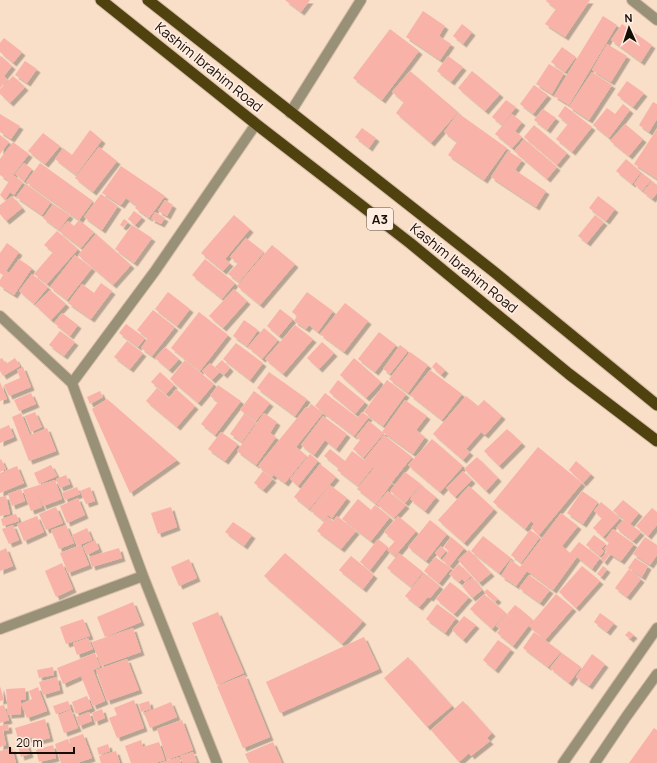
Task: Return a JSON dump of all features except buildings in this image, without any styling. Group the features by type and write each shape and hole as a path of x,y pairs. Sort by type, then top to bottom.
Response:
{"highway":[{"name":"Kashim Ibrahim Road","path":"101,0 256,124 410,243 569,374 657,440"},
{"name":"Kashim Ibrahim Road","path":"148,0 493,271 657,405"}],"street":[{"path":"290,113 361,0"},
{"path":"632,0 657,20"},
{"path":"72,383 155,271 256,124"},
{"path":"0,316 72,383 143,576 217,763"},
{"path":"0,628 143,576"},
{"path":"563,763 657,628"},
{"path":"595,763 657,674"}]}
